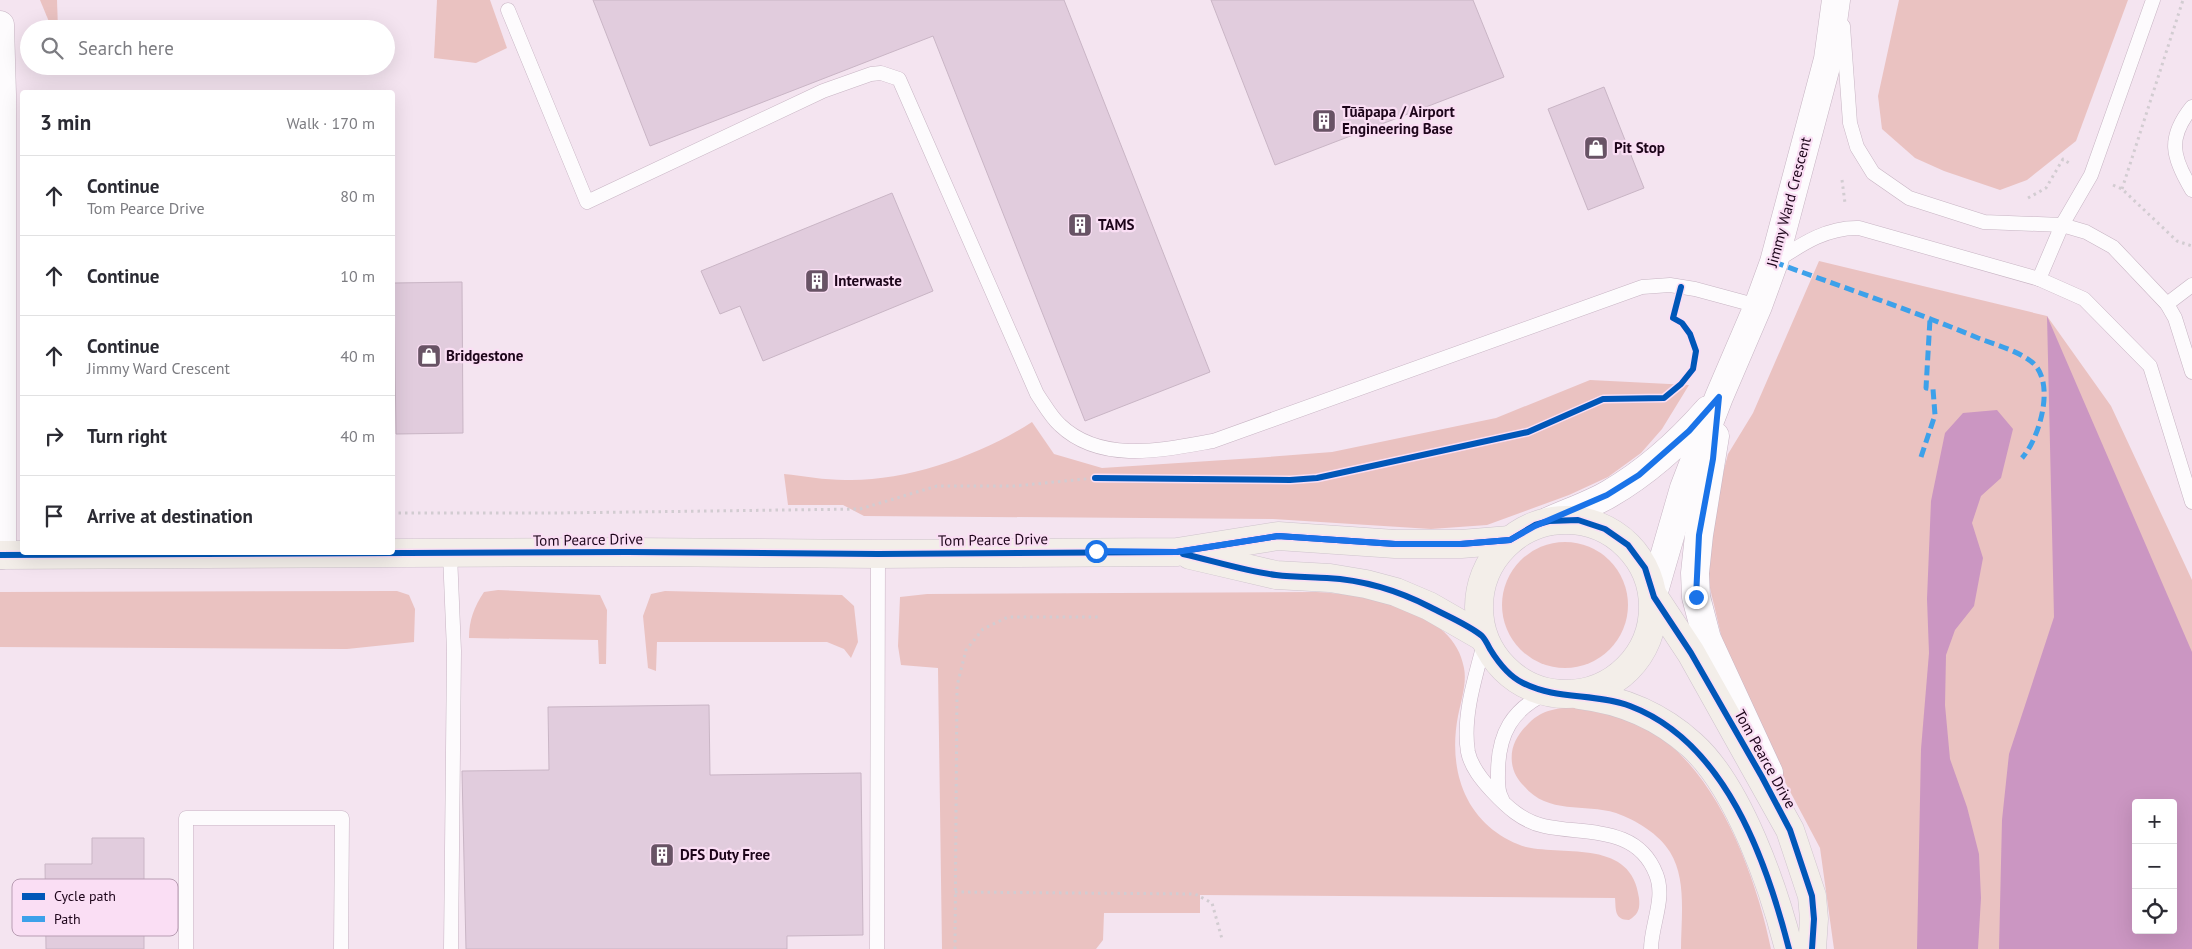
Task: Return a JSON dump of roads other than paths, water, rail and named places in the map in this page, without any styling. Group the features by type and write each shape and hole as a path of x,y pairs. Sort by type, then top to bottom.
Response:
{"main road":[{"path":"1575,695 1602,688 1625,673 1643,651 1653,625 1653,596 1645,568 1628,545 1605,529 1578,520 1549,521 1535,526 1510,540 1490,563 1480,592 1478,607 1484,639 1500,664 1521,682 1547,693 1607,698 1631,706 1675,730 1694,746 1714,771 1748,831 1781,916 1789,949"},
{"name":"Tom Pearce Drive","path":"395,553 636,552 878,554 1176,552 1278,536 1395,544 1460,544 1510,540"},
{"name":"Tom Pearce Drive","path":"1176,552 1276,575 1330,578 1366,584 1396,592 1429,606 1484,639"},
{"name":"Tom Pearce Drive","path":"1,555 20,555"},
{"name":"Tom Pearce Drive","path":"1653,596 1691,653 1790,830 1812,896 1814,919 1812,949"}],"street":[{"name":"Jimmy Ward Crescent","path":"1653,596 1684,488 1774,262 1828,58 1836,0"},
{"path":"0,25 1,555"},
{"name":"Jimmy Ward Crescent","path":"1549,521 1607,495 1639,475 1689,431 1719,397"},
{"path":"1719,397 1713,459 1699,535 1696,597 1707,639 1759,747 1790,830"}],"lane":[{"path":"1841,0 1850,123 1857,147 1873,173 1909,198 1984,222 2062,225 2086,232 2112,247 2167,304 2175,318 2192,372"},
{"path":"2039,280 2062,225 2091,175 2153,0"},
{"path":"508,10 587,202 823,91 871,74 881,73 899,80 1037,394 1060,424 1075,437 1097,446 1118,451 1147,451 1213,441 1642,287 1675,286 1758,306"},
{"path":"2192,107 2179,123 2175,147 2179,169 2192,190"},
{"path":"1774,262 1806,242 1829,231 1859,228 2039,280 2084,299 2150,366 2192,502"},
{"path":"2167,304 2192,285"},
{"path":"450,554 454,651 451,949"},
{"path":"877,949 878,554"},
{"path":"1484,639 1468,718 1468,752 1470,762 1483,781 1504,804 1519,815 1544,826 1577,828 1610,835 1634,846 1644,855 1657,876 1658,885 1659,899 1651,938 1652,949"},
{"path":"1504,804 1498,788 1498,762 1503,738 1508,726 1522,707 1547,693"},
{"path":"186,949 186,818 342,818 341,949"}],"place":[{"name":"Tūāpapa / Airport Engineering Base","path":"1324,121"},
{"name":"Pit Stop","path":"1596,148"},
{"name":"TAMS","path":"1080,225"},
{"name":"Interwaste","path":"817,281"},
{"name":"Bridgestone","path":"429,356"},
{"name":"DFS Duty Free","path":"662,855"}]}
